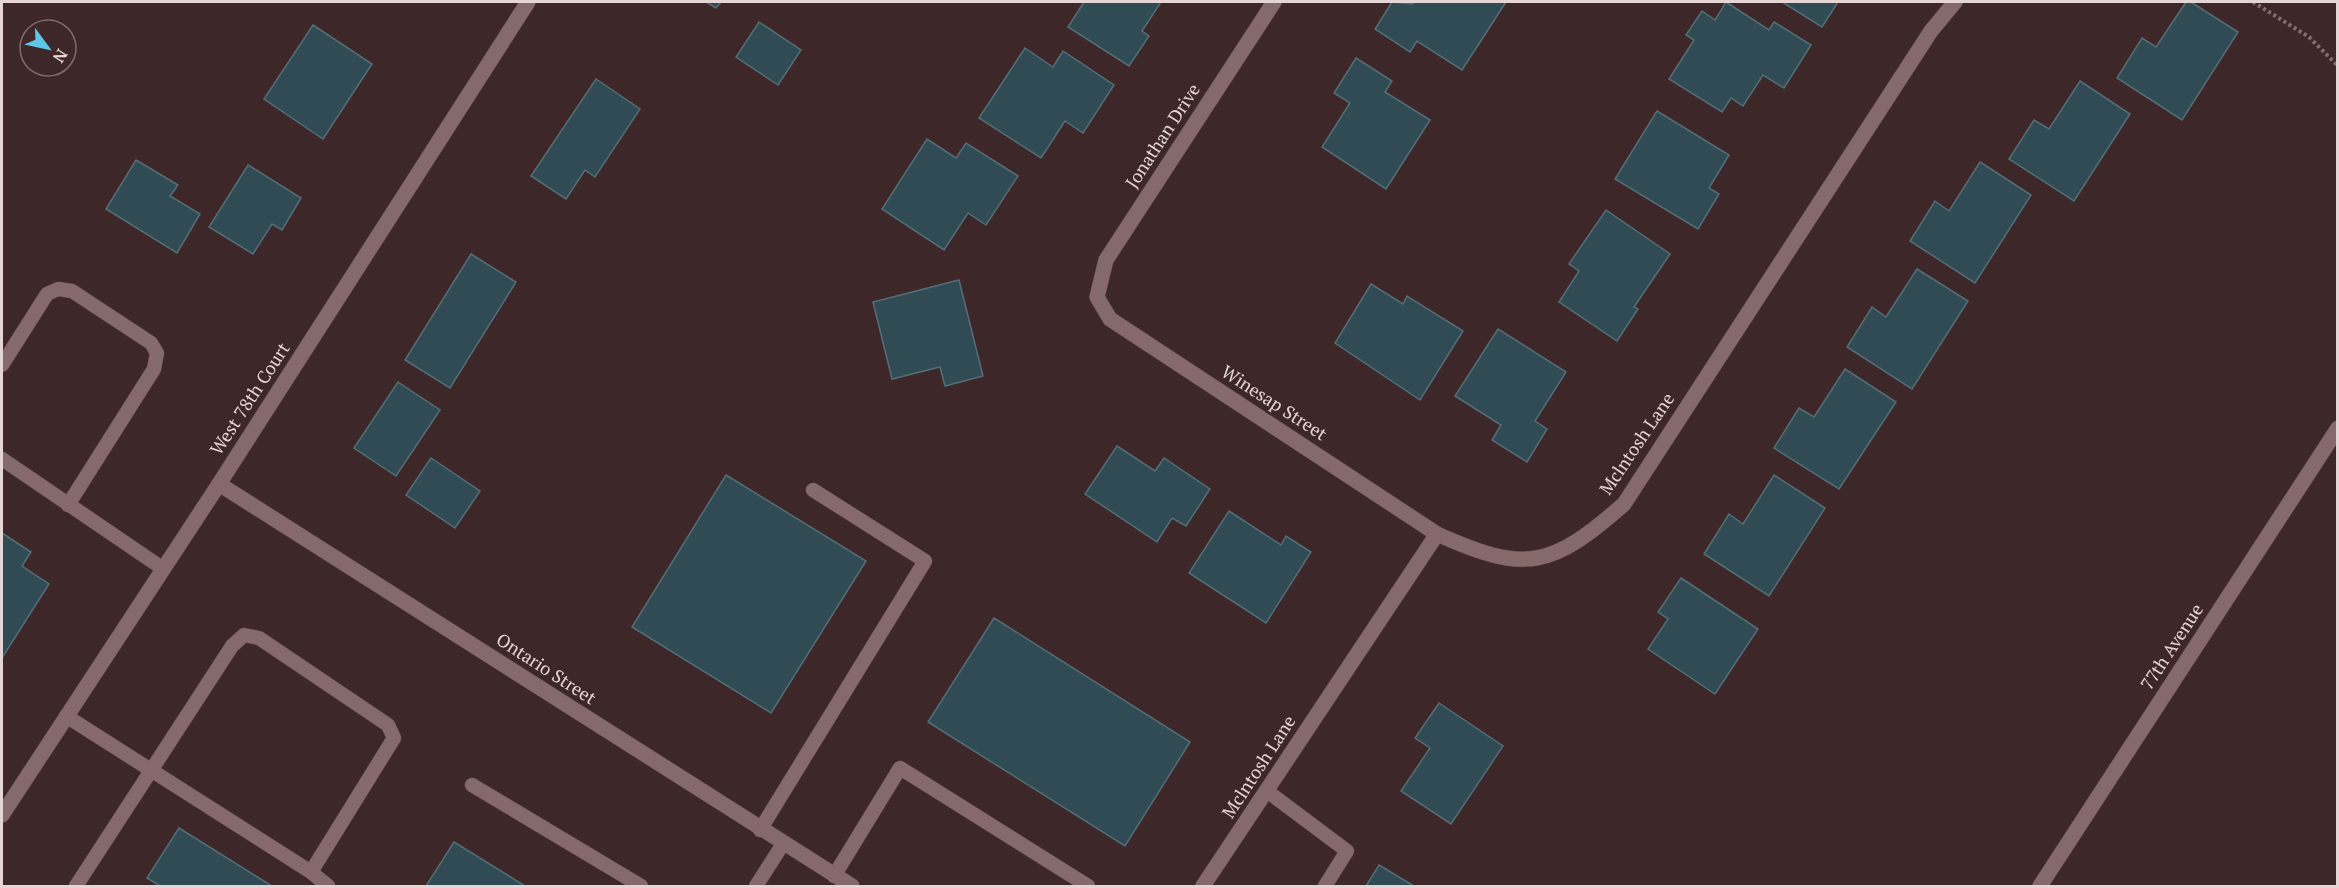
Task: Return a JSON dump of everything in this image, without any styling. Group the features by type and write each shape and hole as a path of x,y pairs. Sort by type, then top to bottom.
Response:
{"street":[{"name":"West 78th Court","path":"2,815 219,484 528,2"},
{"name":"Jonathan Drive","path":"1097,297 1106,260 1274,2"},
{"name":"Mclntosh Lane","path":"1203,886 1437,534 1481,553 1509,559 1540,559 1586,537 1624,504 1931,31 1955,2"},
{"name":"Winesap Street","path":"1097,297 1110,319 1437,534"},
{"name":"77th Avenue","path":"2040,886 2337,428"},
{"name":"Ontario Street","path":"219,484 760,830 852,886"}],"lane":[{"path":"2,365 48,294 58,289 72,291 102,310 151,343 158,353 154,369 68,505"},
{"path":"2,459 162,568"},
{"path":"760,830 926,561 813,490"},
{"path":"76,886 232,646 244,635 259,638 388,725 393,732 394,738 311,872"},
{"path":"66,716 311,872 327,886"},
{"path":"834,876 900,768 1088,886"},
{"path":"472,785 641,886"},
{"path":"1267,791 1347,852 1325,886"},
{"path":"756,886 783,844"}],"path":[{"path":"2253,2 2309,37 2337,66"}],"building":[{"path":"706,2 721,2 716,8"},
{"path":"1084,2 1161,2 1142,31 1149,36 1129,66 1068,27"},
{"path":"1392,2 1413,4 1414,2 1506,2 1462,70 1417,41 1410,52 1375,29"},
{"path":"1726,2 1769,30 1774,22 1811,45 1784,88 1763,75 1743,106 1731,98 1722,112 1669,79 1694,40 1686,35 1702,11 1715,20"},
{"path":"1782,2 1838,2 1822,27"},
{"path":"2186,2 2191,2 2238,32 2182,120 2117,78 2142,38 2156,47"},
{"path":"759,22 801,50 778,85 736,57"},
{"path":"313,25 372,64 323,139 264,99"},
{"path":"1025,48 1053,67 1063,51 1114,85 1083,133 1065,121 1041,158 979,118"},
{"path":"1356,58 1392,81 1385,92 1430,120 1386,189 1322,147 1350,103 1334,93"},
{"path":"596,79 640,109 595,177 585,170 566,199 531,176"},
{"path":"2080,81 2130,114 2074,201 2009,159 2034,120 2049,129"},
{"path":"1657,111 1729,155 1709,188 1719,194 1698,229 1615,179"},
{"path":"927,139 956,158 966,143 1018,176 986,225 968,213 944,250 882,209"},
{"path":"136,160 178,185 170,196 200,214 177,253 106,209"},
{"path":"1980,162 2031,195 1975,283 1910,241 1935,201 1949,211"},
{"path":"248,165 301,198 282,230 272,224 253,254 209,227"},
{"path":"1606,210 1670,254 1634,307 1638,309 1617,341 1559,302 1579,271 1569,264"},
{"path":"471,254 516,282 450,388 405,360"},
{"path":"1917,269 1968,301 1912,389 1847,347 1872,307 1886,317"},
{"path":"959,280 983,376 945,386 940,367 892,379 873,302"},
{"path":"1371,284 1403,304 1407,296 1463,331 1420,400 1335,343"},
{"path":"1498,329 1566,372 1535,421 1547,429 1527,462 1492,440 1501,425 1455,396"},
{"path":"1845,369 1896,402 1839,489 1774,448 1799,408 1814,417"},
{"path":"398,382 440,410 396,476 354,448"},
{"path":"1117,446 1155,471 1164,458 1210,489 1186,526 1172,518 1157,542 1085,494"},
{"path":"431,458 480,491 455,528 406,495"},
{"path":"726,475 866,561 771,713 632,627"},
{"path":"1774,475 1825,508 1769,596 1704,554 1729,514 1743,524"},
{"path":"1229,511 1281,545 1286,536 1311,552 1266,623 1189,573"},
{"path":"2,533 31,552 22,566 49,584 2,658"},
{"path":"1681,578 1758,629 1715,694 1648,649 1668,619 1658,612"},
{"path":"994,618 1190,742 1125,846 928,722"},
{"path":"1439,703 1503,746 1451,824 1401,791 1430,748 1415,738"},
{"path":"179,828 272,886 160,886 147,878"},
{"path":"454,842 525,886 426,886"},
{"path":"1379,865 1414,886 1366,886"}]}
